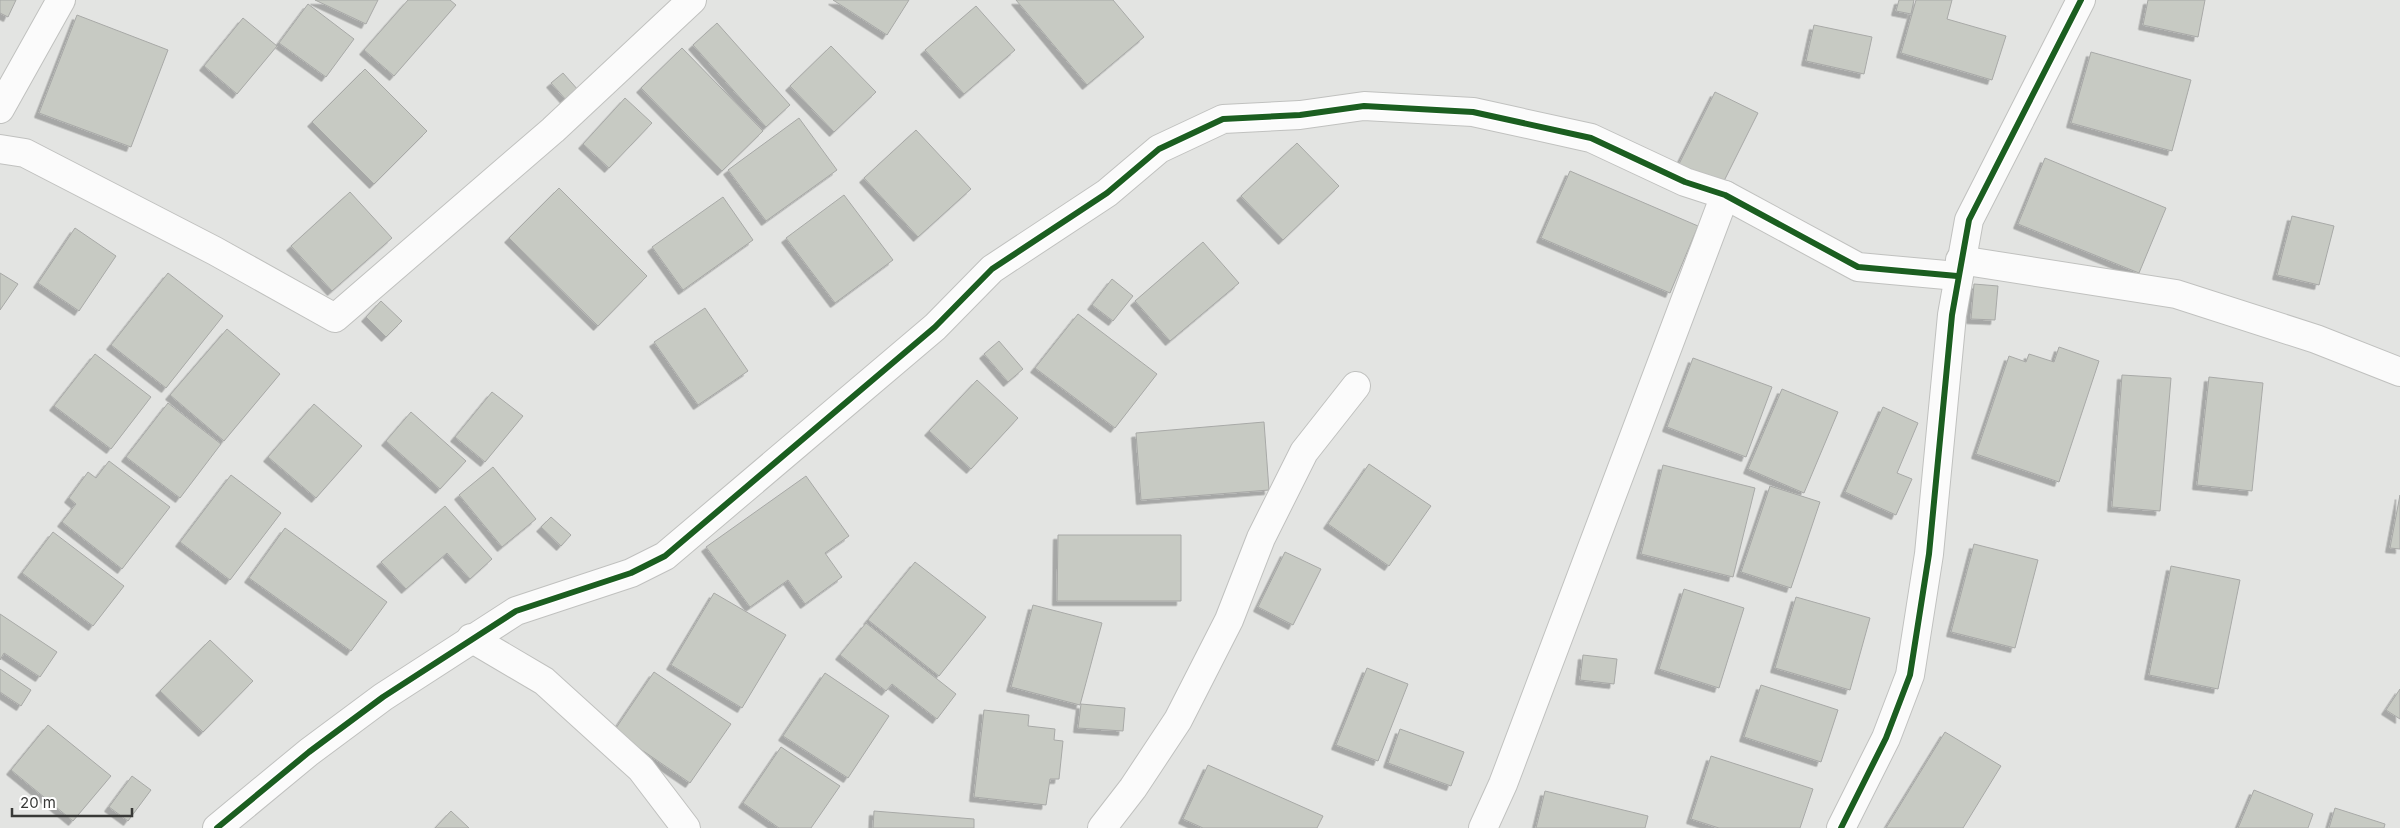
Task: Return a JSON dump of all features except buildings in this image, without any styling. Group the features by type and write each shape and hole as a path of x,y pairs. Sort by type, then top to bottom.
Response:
{"street":[{"path":"0,109 61,0"},
{"path":"1840,828 1886,738 1910,675 1929,554 1959,268 1969,220 2081,0"},
{"path":"0,150 25,153 215,251 335,318 553,130 690,1"},
{"path":"217,828 324,741 383,697 471,638 516,611 631,573 665,556 935,327 992,269 1107,193 1159,149 1223,120 1300,115 1364,106 1473,112 1591,138 1685,182 1725,195 1858,267 1959,268 2176,294 2316,339 2400,372"},
{"path":"1483,828 1503,784 1725,195"},
{"path":"1102,828 1133,788 1178,720 1229,620 1261,538 1304,452 1356,386"},
{"path":"471,638 544,681 641,769 686,828"}],"cycle path":[{"path":"1841,828 1886,738 1910,675 1929,554 1952,315 1969,220 2081,0"},
{"path":"217,828 309,752 383,697 516,611 631,573 665,556 935,327 992,269 1107,193 1159,149 1223,119 1300,115 1364,106 1473,112 1591,138 1685,182 1725,195 1858,267 1957,276"}]}
